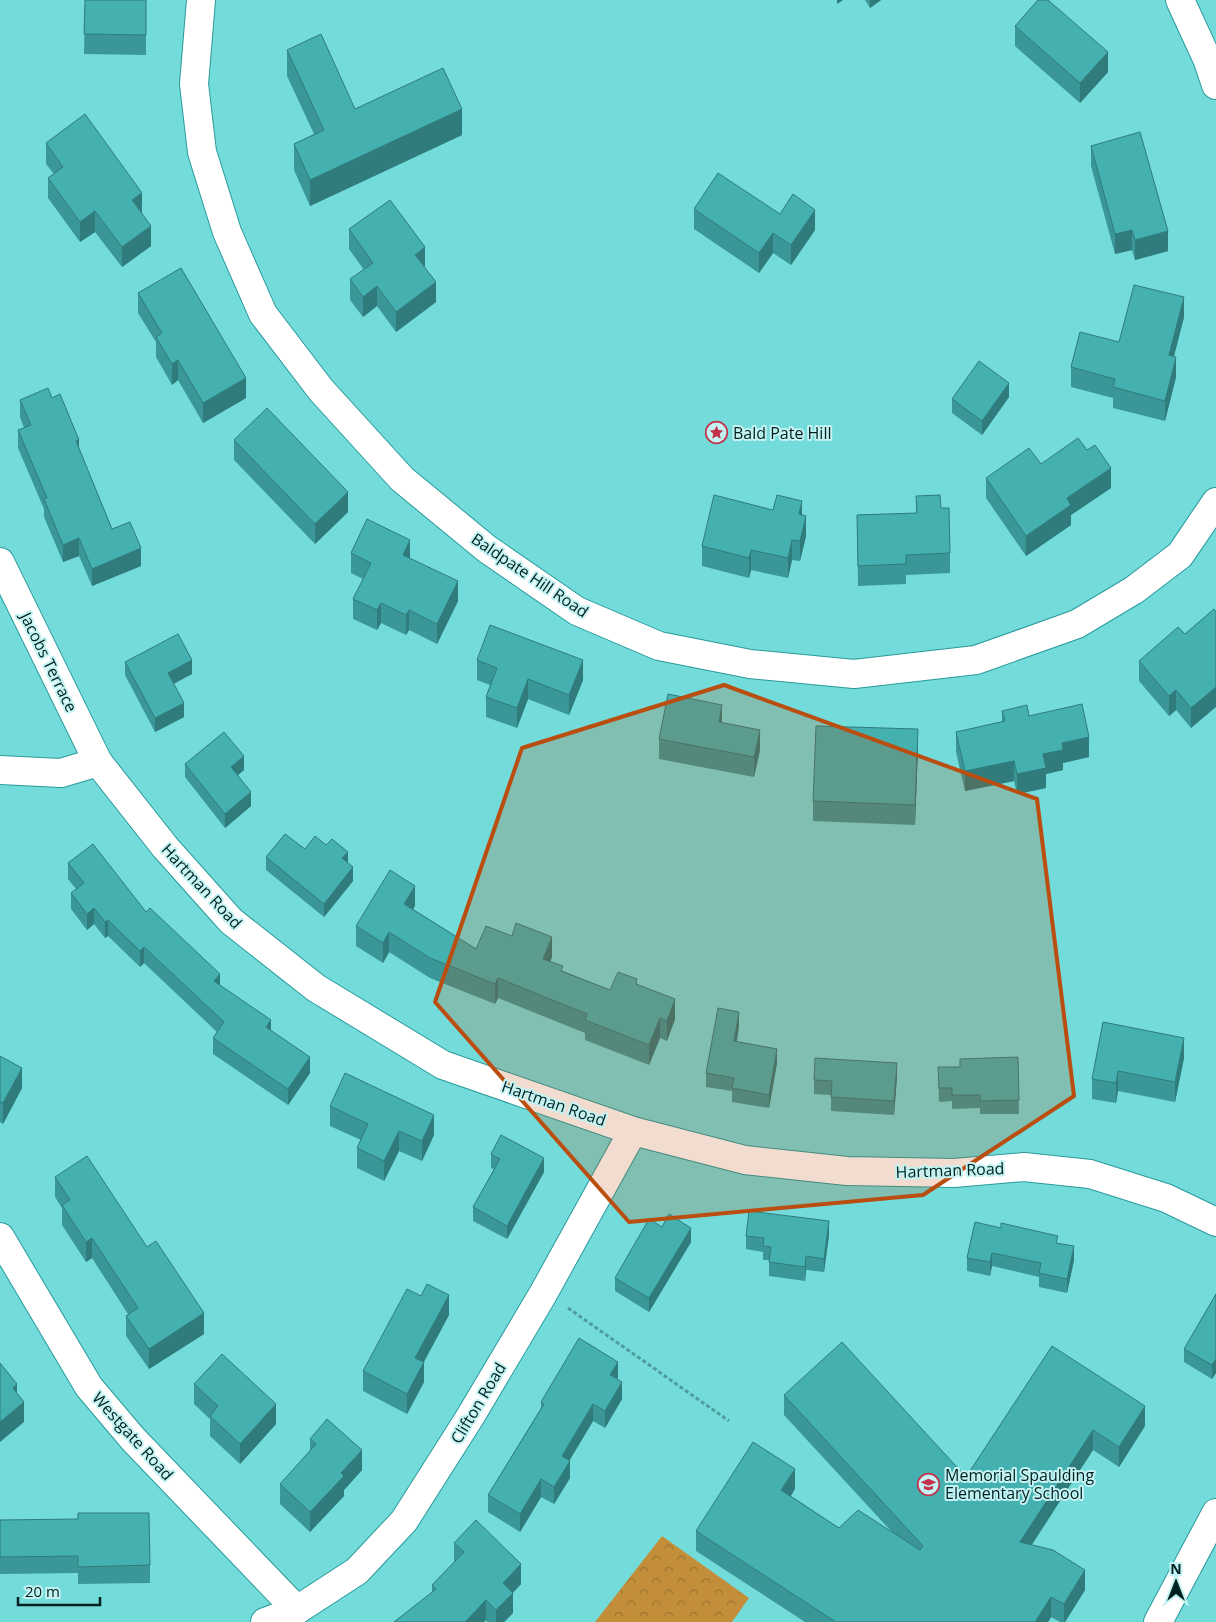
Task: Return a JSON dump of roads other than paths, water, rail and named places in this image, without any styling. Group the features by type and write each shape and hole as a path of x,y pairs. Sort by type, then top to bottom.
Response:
{"street":[{"name":"Baldpate Hill Road","path":"201,0 194,84 202,152 227,232 263,314 321,390 402,479 487,549 577,611 659,646 750,664 854,674 976,660 1077,624 1134,590 1180,555 1216,502"},
{"path":"1180,0 1213,67"},
{"name":"Jacobs Terrace","path":"0,562 98,762"},
{"path":"0,770 61,773 98,762"},
{"name":"Hartman Road","path":"98,762 165,847 231,921 316,988 443,1065 633,1131 745,1160 847,1171 954,1173 1024,1167 1090,1174 1166,1198 1216,1222"},
{"name":"Clifton Road","path":"265,1622 297,1610 357,1571 404,1521 470,1417 543,1294 633,1131"},
{"name":"Westgate Road","path":"0,1237 89,1387 133,1439 297,1610"},
{"path":"1158,1622 1216,1513"}],"place":[{"name":"Bald Pate Hill","path":"717,433"},
{"name":"Memorial Spaulding Elementary School","path":"929,1484"}]}
